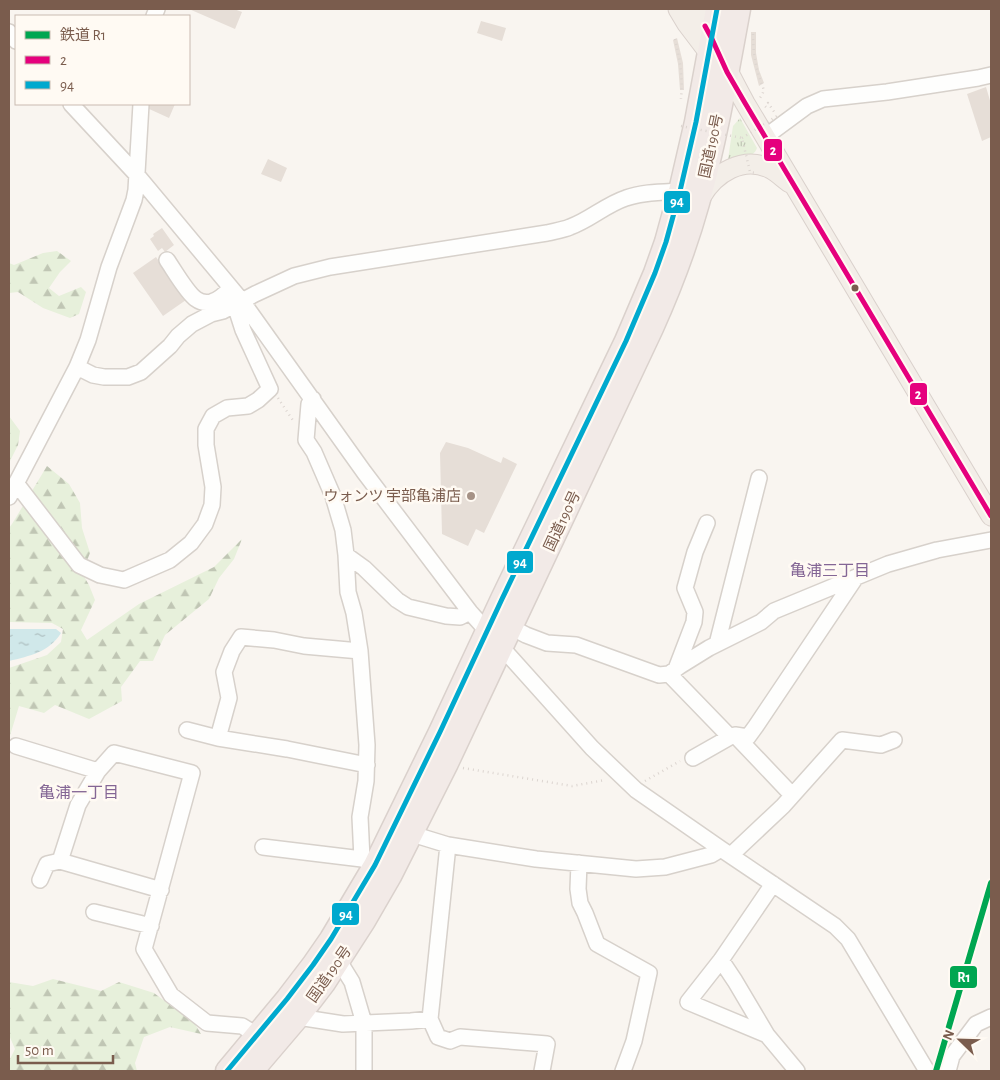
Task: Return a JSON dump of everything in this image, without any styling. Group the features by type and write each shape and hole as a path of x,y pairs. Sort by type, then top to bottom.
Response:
{"highway":[{"name":"国道190号","path":"689,197 696,122 717,9"},
{"name":"国道190号","path":"252,1071 298,1017 339,961 390,876 447,763 498,631 586,423 643,305 666,242 707,167 739,9"},
{"name":"国道190号","path":"227,1071 288,999 331,939 368,862 498,631"}],"main road":[{"path":"678,9 687,24 711,47"},
{"path":"695,9 711,47 991,516"},
{"path":"689,197 706,189 714,179 737,166 751,164 772,170 795,187"}],"street":[{"path":"765,137 807,106 823,99 887,92 991,75"},
{"path":"72,105 137,175 231,288 238,303 313,398 364,472 470,612 498,631 592,748 628,782 835,926 848,939 927,1071"},
{"path":"9,497 77,367 88,340 109,267 131,211 136,190 141,105"},
{"path":"77,367 92,375 104,377 128,377 141,372 192,324 212,314 224,311 294,276 330,267 547,233 570,227 585,220 606,206 627,198 656,192 689,197"},
{"path":"167,260 193,296 200,301 210,302 221,298 231,288"},
{"path":"16,483 79,565 100,575 124,580 170,560 191,543 205,524 212,505 214,487 206,444 206,429 213,416 227,408 248,406 270,389 243,330 238,303"},
{"path":"262,847 368,862 360,817 368,745 360,651 354,613 348,592 343,530 333,496 314,452 306,440 309,404 313,398"},
{"path":"717,644 759,478"},
{"path":"672,672 694,622 695,612 686,588 695,552 707,523"},
{"path":"498,631 547,643 576,645 659,674 672,672 717,644 761,622 774,611 856,577 888,564 937,550 991,540"},
{"path":"346,555 364,568 397,600 408,607 446,616 460,617 470,612"},
{"path":"693,758 733,736 748,736 856,577"},
{"path":"218,738 229,698 224,672 232,651 241,637 274,640 304,646 360,651"},
{"path":"672,672 792,795"},
{"path":"187,730 218,738 367,765"},
{"path":"412,834 448,845 536,859 636,868 665,867 726,852 783,806 842,740 881,745 894,740"},
{"path":"16,746 98,771"},
{"path":"60,861 78,806 98,771 114,753 192,773 144,949 171,995 206,1023 242,1026 258,1036"},
{"path":"448,845 430,1019 438,1037 450,1041 460,1037 546,1044 542,1071"},
{"path":"40,880 47,864 60,861 161,890"},
{"path":"579,863 578,889 580,903 597,944 649,973 634,1040 623,1071"},
{"path":"767,1035 688,1002 721,960 773,884"},
{"path":"94,912 151,926"},
{"path":"721,960 767,1035 797,1071"},
{"path":"339,961 352,982 364,1023 364,1071"},
{"path":"298,1017 343,1024 411,1022 430,1019"},
{"path":"948,1071 952,1056 976,1024 991,1017"}],"path":[{"path":"753,32 755,63 764,90 758,99"},
{"path":"675,39 682,77 681,99"},
{"path":"681,126 742,138 777,116 768,103 765,106 769,112"},
{"path":"742,138 750,172 755,174"},
{"path":"270,389 277,396 306,440"},
{"path":"459,767 572,786 628,782 686,758 693,758"}],"green space":[{"path":"740,118 757,148 749,156 728,161 733,126"},
{"path":"57,251 71,261 60,272 49,288 59,296 81,287 86,292 79,314 70,318 43,308 18,292 9,293 9,263 14,265 43,253"},
{"path":"9,416 20,431 18,445 9,463"},
{"path":"47,466 69,484 80,503 82,528 90,553 82,573 95,600 81,630 87,640 139,604 214,567 242,539 234,559 219,578 209,599 165,635 153,661 140,661 121,687 122,701 89,719 55,705 44,713 19,706 9,739 9,668 47,655 61,642 63,629 52,623 9,622 9,528"},
{"path":"53,979 101,991 119,982 154,993 195,1024 201,1034 170,1027 144,1037 135,1063 137,1071 9,1071 9,1061 15,1049 9,1035 9,982 33,986"}],"water":[{"path":"9,629 56,629 61,633 45,649 32,655 9,661"}],"building":[{"path":"189,9 234,9 242,12 235,29"},
{"path":"481,21 506,28 502,41 477,33"},
{"path":"751,32 756,32 756,53 764,83 759,86 751,55"},
{"path":"677,38 683,63 684,90 680,90 678,64 673,40"},
{"path":"986,87 991,104 991,137 982,141 967,94"},
{"path":"148,105 175,105 169,118 147,108"},
{"path":"268,159 287,168 281,182 261,174"},
{"path":"162,228 174,245 165,252 162,248 158,251 150,239 154,236 153,234"},
{"path":"156,257 186,300 163,316 133,273"},
{"name":"ウォンツ 宇部亀浦店","path":"446,442 468,448 501,463 503,457 517,464 484,533 476,529 468,546 442,534 440,453"}],"rail line":[{"name":"R1","path":"936,1071 991,883"}],"transit line":[{"name":"94","path":"227,1071 313,965 331,939 375,865 626,341 655,273 680,191 696,122 717,9"},
{"name":"2","path":"705,26 727,72 745,103 991,516"}],"place":[{"name":"ウォンツ 宇部亀浦店","path":"471,496"}],"district":[{"name":"亀浦三丁目","path":"830,570"},
{"name":"亀浦一丁目","path":"79,792"}]}
